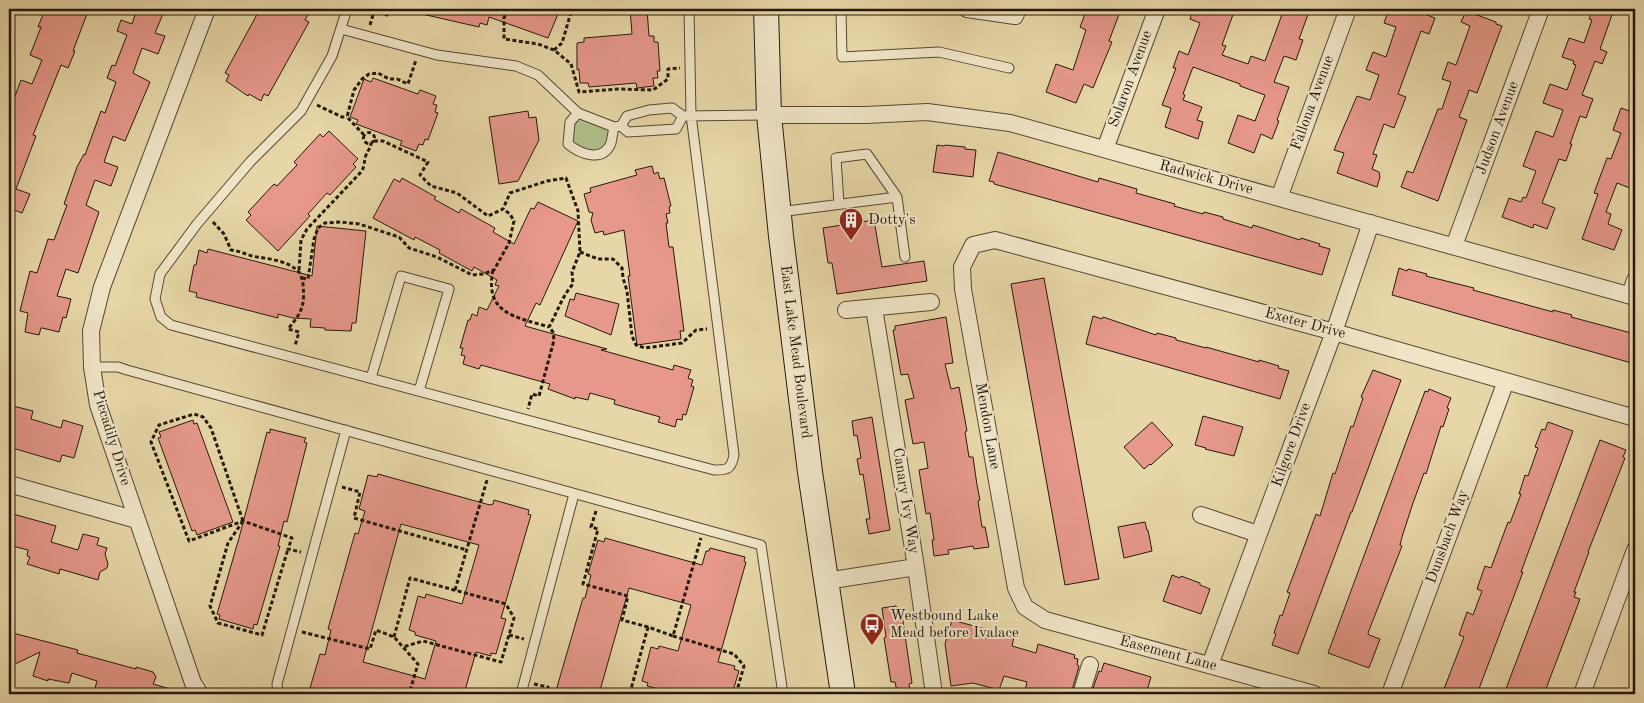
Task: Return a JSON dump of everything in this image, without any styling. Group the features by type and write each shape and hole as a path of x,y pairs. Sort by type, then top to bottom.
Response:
{"main road":[{"name":"East Lake Mead Boulevard","path":"766,9 769,115 778,212 810,472 843,694"}],"street":[{"name":"Piccadily Drive","path":"200,694 193,683 98,405 92,367 91,331 102,287 207,9"},
{"path":"966,9 1015,16 1018,9"},
{"name":"Solaron Avenue","path":"1105,149 1156,9"},
{"name":"Fallona Avenue","path":"1279,198 1348,9"},
{"name":"Judson Avenue","path":"1454,246 1541,9"},
{"name":"Radwick Drive","path":"769,115 866,115 927,112 1010,123 1632,296"},
{"name":"Kilgore Drive","path":"1210,665 1334,332 1371,224"},
{"name":"Exeter Drive","path":"973,246 994,240 1334,332 1635,418"},
{"name":"Mendon Lane","path":"973,246 962,267 963,288 1016,588 1025,607"},
{"path":"1632,296 1635,280"},
{"path":"846,310 932,302"},
{"name":"Canary Ivy Way","path":"874,308 916,567 934,694"},
{"name":"Dunsbach Way","path":"1390,694 1506,380"},
{"path":"9,484 137,520"},
{"path":"1201,515 1258,534"},
{"path":"1582,694 1635,550"},
{"path":"826,580 916,567"},
{"name":"Easement Lane","path":"1025,607 1045,620 1314,694"},
{"path":"1081,694 1090,665"}],"lane":[{"path":"347,9 332,56 301,111 250,162 206,214 160,274 155,299 161,317 171,325 714,470 726,470 732,464 734,455 687,115 690,67 690,9"},
{"path":"842,9 842,57 939,52 1009,68"},
{"path":"341,29 437,55 516,66 538,74 578,113 618,126 628,132 676,129 687,115"},
{"path":"578,113 570,122 568,144 578,152 592,156 602,154 610,144 618,126 627,116 649,110 672,108 687,115 769,115"},
{"path":"839,204 836,158 867,154 897,197 905,257"},
{"path":"778,212 897,197"},
{"path":"371,378 401,276 449,289 419,391"},
{"path":"92,367 118,367 761,545 783,694"},
{"path":"278,694 277,684 346,430"},
{"path":"521,694 574,494"}],"path":[{"path":"367,36 374,12 387,15 387,9"},
{"path":"507,9 504,18 504,39 538,44 554,50 572,64 579,92 618,89 653,90 668,79 668,69 690,67"},
{"path":"554,50 562,43 572,9"},
{"path":"347,117 354,90 362,79 369,74 378,73 389,79 398,79 408,84 419,50"},
{"path":"308,100 342,117 347,117 364,135 364,142 383,141 428,162 420,175 431,186 457,193 488,216 503,209 510,193 547,181 566,178 578,211 580,252 572,272 573,284 565,293 549,327"},
{"path":"292,357 299,332 288,329 300,314 304,299 302,278 298,270 301,240 307,229 362,170 365,164 365,156 371,147 373,134 366,133 364,135"},
{"path":"503,209 510,214 514,221 509,243 494,270 491,281 492,291 500,308 516,317 549,327 554,332 554,340 539,396 532,394 525,420"},
{"path":"206,214 224,234 231,250 255,257 266,257 280,261 298,270"},
{"path":"302,278 308,279 314,239 318,228 325,223 341,222 359,224 399,237 409,248 437,257 472,274 483,274 494,270"},
{"path":"580,252 598,259 613,260 622,268 623,278 628,291 632,336 636,345 645,348 682,343 696,330 717,327"},
{"path":"243,521 211,428 203,417 194,414 158,425 151,442 189,541 243,521 292,538 262,635 218,623 210,606 228,543 243,521"},
{"path":"455,590 490,470"},
{"path":"332,484 360,492 354,518 467,550"},
{"path":"599,500 591,528 598,530 583,584 628,596 622,620 734,654 744,666 736,694"},
{"path":"673,636 703,529"},
{"path":"288,550 312,555"},
{"path":"394,636 410,578 506,604 514,618 501,662 422,641 403,647"},
{"path":"648,627 630,689 650,694"},
{"path":"292,629 370,649 376,630 394,636 418,664 409,694"},
{"path":"524,681 548,687 549,694"}],"green space":[{"path":"578,113 614,127 602,154 568,144 568,133"}],"building":[{"path":"53,9 74,9 87,14 68,68 61,65 33,135 36,136 16,189 30,194 22,213 9,208 9,112 21,80 32,84 42,60 30,55 41,27 38,27 44,12 51,14"},
{"path":"137,9 165,9 155,33 165,36 158,54 142,48 133,73 150,82 125,141 113,136 104,162 118,167 111,186 95,180 86,205 99,212 78,273 66,269 57,296 71,299 66,318 63,317 59,332 41,328 39,335 25,332 28,313 20,311 30,271 37,273 48,239 54,240 67,205 64,204 77,167 85,155 101,111 105,113 116,82 107,78 112,65 115,66 127,35 117,31 121,20 132,24"},
{"path":"260,9 301,9 309,13 305,20 309,22 268,96 264,94 261,101 249,94 248,96 226,81 229,75 225,73"},
{"path":"422,9 553,9 552,12 558,14 548,38 489,17 487,25 480,23 479,27 422,14"},
{"path":"630,9 647,9 649,36 654,36 654,42 658,42 660,71 657,71 658,78 653,78 654,86 637,88 636,83 589,87 588,83 580,83 579,69 577,70 577,43 584,42 584,38 632,34"},
{"path":"1087,9 1121,9 1109,41 1112,42 1093,88 1084,84 1076,103 1046,92 1056,64 1073,70 1086,30 1080,27"},
{"path":"1194,9 1235,9 1222,45 1226,46 1222,55 1248,64 1251,56 1265,61 1284,9 1310,9 1299,39 1303,40 1296,60 1284,56 1274,82 1289,87 1272,139 1261,134 1254,153 1228,143 1238,115 1255,121 1265,95 1193,67 1183,94 1185,95 1183,100 1202,107 1197,120 1203,122 1198,139 1165,127 1171,108 1162,105 1176,68 1173,68 1179,51 1188,55 1200,23 1190,19"},
{"path":"1389,9 1430,9 1427,15 1435,18 1429,34 1421,31 1398,94 1406,97 1394,128 1384,124 1373,154 1377,155 1372,169 1379,172 1380,177 1377,187 1337,173 1344,153 1334,150 1357,96 1370,100 1379,75 1366,70 1373,52 1386,57 1396,27 1384,23"},
{"path":"1593,9 1614,9 1600,49 1607,52 1602,64 1595,61 1582,95 1593,99 1586,118 1580,116 1566,161 1559,159 1542,203 1555,208 1547,229 1534,224 1533,228 1502,217 1509,198 1521,202 1523,197 1526,198 1536,171 1523,166 1536,131 1553,137 1563,110 1543,103 1550,84 1567,90 1576,65 1573,64 1574,61 1562,57 1569,38 1584,43 1592,20 1589,19"},
{"path":"1466,11 1502,26 1477,93 1469,90 1459,117 1467,120 1438,201 1401,187 1407,171 1413,173 1438,109 1442,109 1451,82 1442,79 1448,62 1456,65 1470,26 1461,22"},
{"path":"373,78 418,94 420,90 436,96 433,104 437,105 435,112 438,113 428,140 425,139 423,145 419,144 416,151 400,145 402,141 356,124 358,120 350,117 364,79 371,82"},
{"path":"1621,108 1635,113 1635,190 1617,183 1606,212 1611,214 1608,224 1622,230 1614,250 1582,239 1598,194 1594,193 1607,158 1611,159 1621,133 1613,130"},
{"path":"528,111 529,118 536,117 539,140 518,181 499,184 489,117"},
{"path":"329,131 358,159 353,164 356,167 330,195 327,193 308,214 310,216 278,251 246,220 251,215 248,212 274,184 277,186 297,165 294,162 320,134 323,137"},
{"path":"937,145 965,147 965,149 976,150 973,177 933,172"},
{"path":"998,152 1098,182 1099,178 1137,189 1136,193 1175,204 1174,206 1203,214 1204,212 1252,228 1253,225 1300,240 1301,238 1320,244 1319,246 1330,249 1322,275 994,184 994,182 989,181"},
{"path":"652,166 654,174 658,172 660,179 664,178 671,206 669,207 670,213 666,214 668,223 666,223 669,247 673,247 684,331 680,331 681,339 637,345 624,230 604,235 603,231 595,233 591,220 593,213 589,212 584,194 591,192 590,188 637,175 635,170"},
{"path":"402,178 436,197 434,199 459,213 461,209 495,228 493,232 514,244 531,208 534,209 538,202 578,221 540,305 536,303 525,326 673,370 674,365 691,370 688,378 693,380 691,386 694,387 686,415 683,414 682,420 677,419 675,427 658,422 660,417 614,404 615,400 590,393 588,400 575,397 575,399 548,389 550,384 481,365 479,369 463,364 465,356 461,355 463,348 460,348 468,320 470,320 472,314 477,316 479,307 487,310 499,286 495,285 497,280 474,267 472,271 439,253 440,250 415,237 414,240 373,218 394,179 400,182"},
{"path":"874,220 882,267 924,261 927,281 837,294 832,263 828,263 823,228"},
{"path":"317,226 366,231 356,323 352,323 351,331 325,330 325,328 310,327 311,319 293,318 278,314 278,318 196,297 197,293 189,291 199,250 207,253 208,249 312,276"},
{"path":"1399,268 1427,274 1426,276 1474,288 1473,290 1553,312 1553,310 1572,315 1571,317 1635,334 1635,364 1392,295"},
{"path":"1044,278 1099,579 1065,585 1011,284"},
{"path":"576,293 619,304 611,335 565,316 570,299 574,300"},
{"path":"1093,316 1102,319 1103,317 1156,335 1157,333 1176,338 1176,340 1279,366 1278,368 1289,371 1280,399 1086,344"},
{"path":"946,317 953,363 945,364 951,389 959,387 967,431 965,432 969,457 973,457 982,527 985,527 989,547 974,549 973,546 948,550 949,554 934,556 930,513 926,514 919,470 928,468 924,442 913,444 905,400 914,398 908,374 901,375 893,330 895,330 895,326"},
{"path":"1373,370 1401,380 1298,654 1272,645 1276,634 1274,633 1280,615 1282,616 1290,593 1287,592 1316,514 1320,516 1333,473 1335,474 1351,426 1353,427 1363,398 1361,397"},
{"path":"1429,389 1451,398 1447,408 1449,409 1443,427 1441,426 1426,474 1424,473 1413,503 1402,537 1400,545 1402,546 1368,633 1380,639 1369,668 1328,653 1425,391 1428,392"},
{"path":"13,406 33,411 31,419 61,428 63,420 83,426 74,458 62,455 60,462 9,447 9,422"},
{"path":"1203,416 1243,427 1234,456 1195,445"},
{"path":"872,417 890,530 869,534 866,519 870,519 863,474 860,475 857,459 861,458 857,435 854,436 852,421"},
{"path":"193,420 194,424 197,423 233,522 197,535 195,530 192,531 158,438 161,437 159,432"},
{"path":"1152,422 1173,445 1144,469 1124,447"},
{"path":"1548,422 1573,431 1477,694 1458,694 1444,689 1464,637 1459,635 1467,612 1473,615 1482,591 1477,589 1485,566 1491,568 1508,522 1510,523 1521,494 1519,494 1525,475 1528,476 1538,448 1535,447 1542,429 1545,430"},
{"path":"270,429 306,438 304,442 307,443 287,522 284,521 278,546 280,546 257,625 254,624 253,629 219,619 220,615 217,614 267,432 270,433"},
{"path":"1600,440 1626,450 1623,457 1625,458 1574,592 1576,592 1574,597 1580,599 1544,694 1504,694"},
{"path":"378,474 490,505 493,504 494,500 529,510 528,514 531,515 501,618 506,619 496,654 491,653 491,656 476,652 464,694 323,694 310,688 320,654 325,655 331,630 328,629 355,533 358,534 365,511 359,509 368,475 377,477","holes":["401,524 479,545 462,604 426,594 425,598 418,596 409,630 415,632 415,635 436,641 425,679 363,662"]},
{"path":"13,514 56,526 51,542 78,550 83,534 99,538 97,545 107,548 105,554 108,564 107,568 100,572 98,580 60,569 59,574 27,564 30,557 27,556 28,550 9,545 9,520 11,521"},
{"path":"1145,522 1152,551 1124,558 1118,527"},
{"path":"605,538 702,565 706,551 709,551 710,548 745,557 744,561 746,562 718,662 735,666 734,669 739,671 732,694 678,694 647,686 648,683 642,681 651,647 658,649 659,646 678,651 691,605 629,588 599,694 555,694 583,598 585,598 591,575 588,574 598,540 604,542"},
{"path":"1172,575 1180,578 1181,576 1200,583 1200,585 1210,589 1201,614 1163,601"},
{"path":"896,606 901,608 912,683 909,684 910,690 897,692 895,682 891,682 884,638 886,637 882,608"},
{"path":"952,620 1014,637 1012,646 1036,653 1038,644 1075,655 1074,658 1078,659 1077,665 1079,666 1071,694 1024,694 1027,682 1004,676 999,690 973,683 951,686 945,644"},
{"path":"9,632 78,650 77,653 153,672 156,677 153,684 177,691 176,694 101,694 94,692 97,681 72,673 69,683 48,679 48,681 33,676 40,652 9,667"},
{"path":"1104,663 1151,677 1146,694 1091,694 1099,671 1101,672"}],"place":[{"name":"Dotty's","path":"851,241"},
{"name":"Westbound Lake Mead before Ivalace","path":"872,646"}]}
